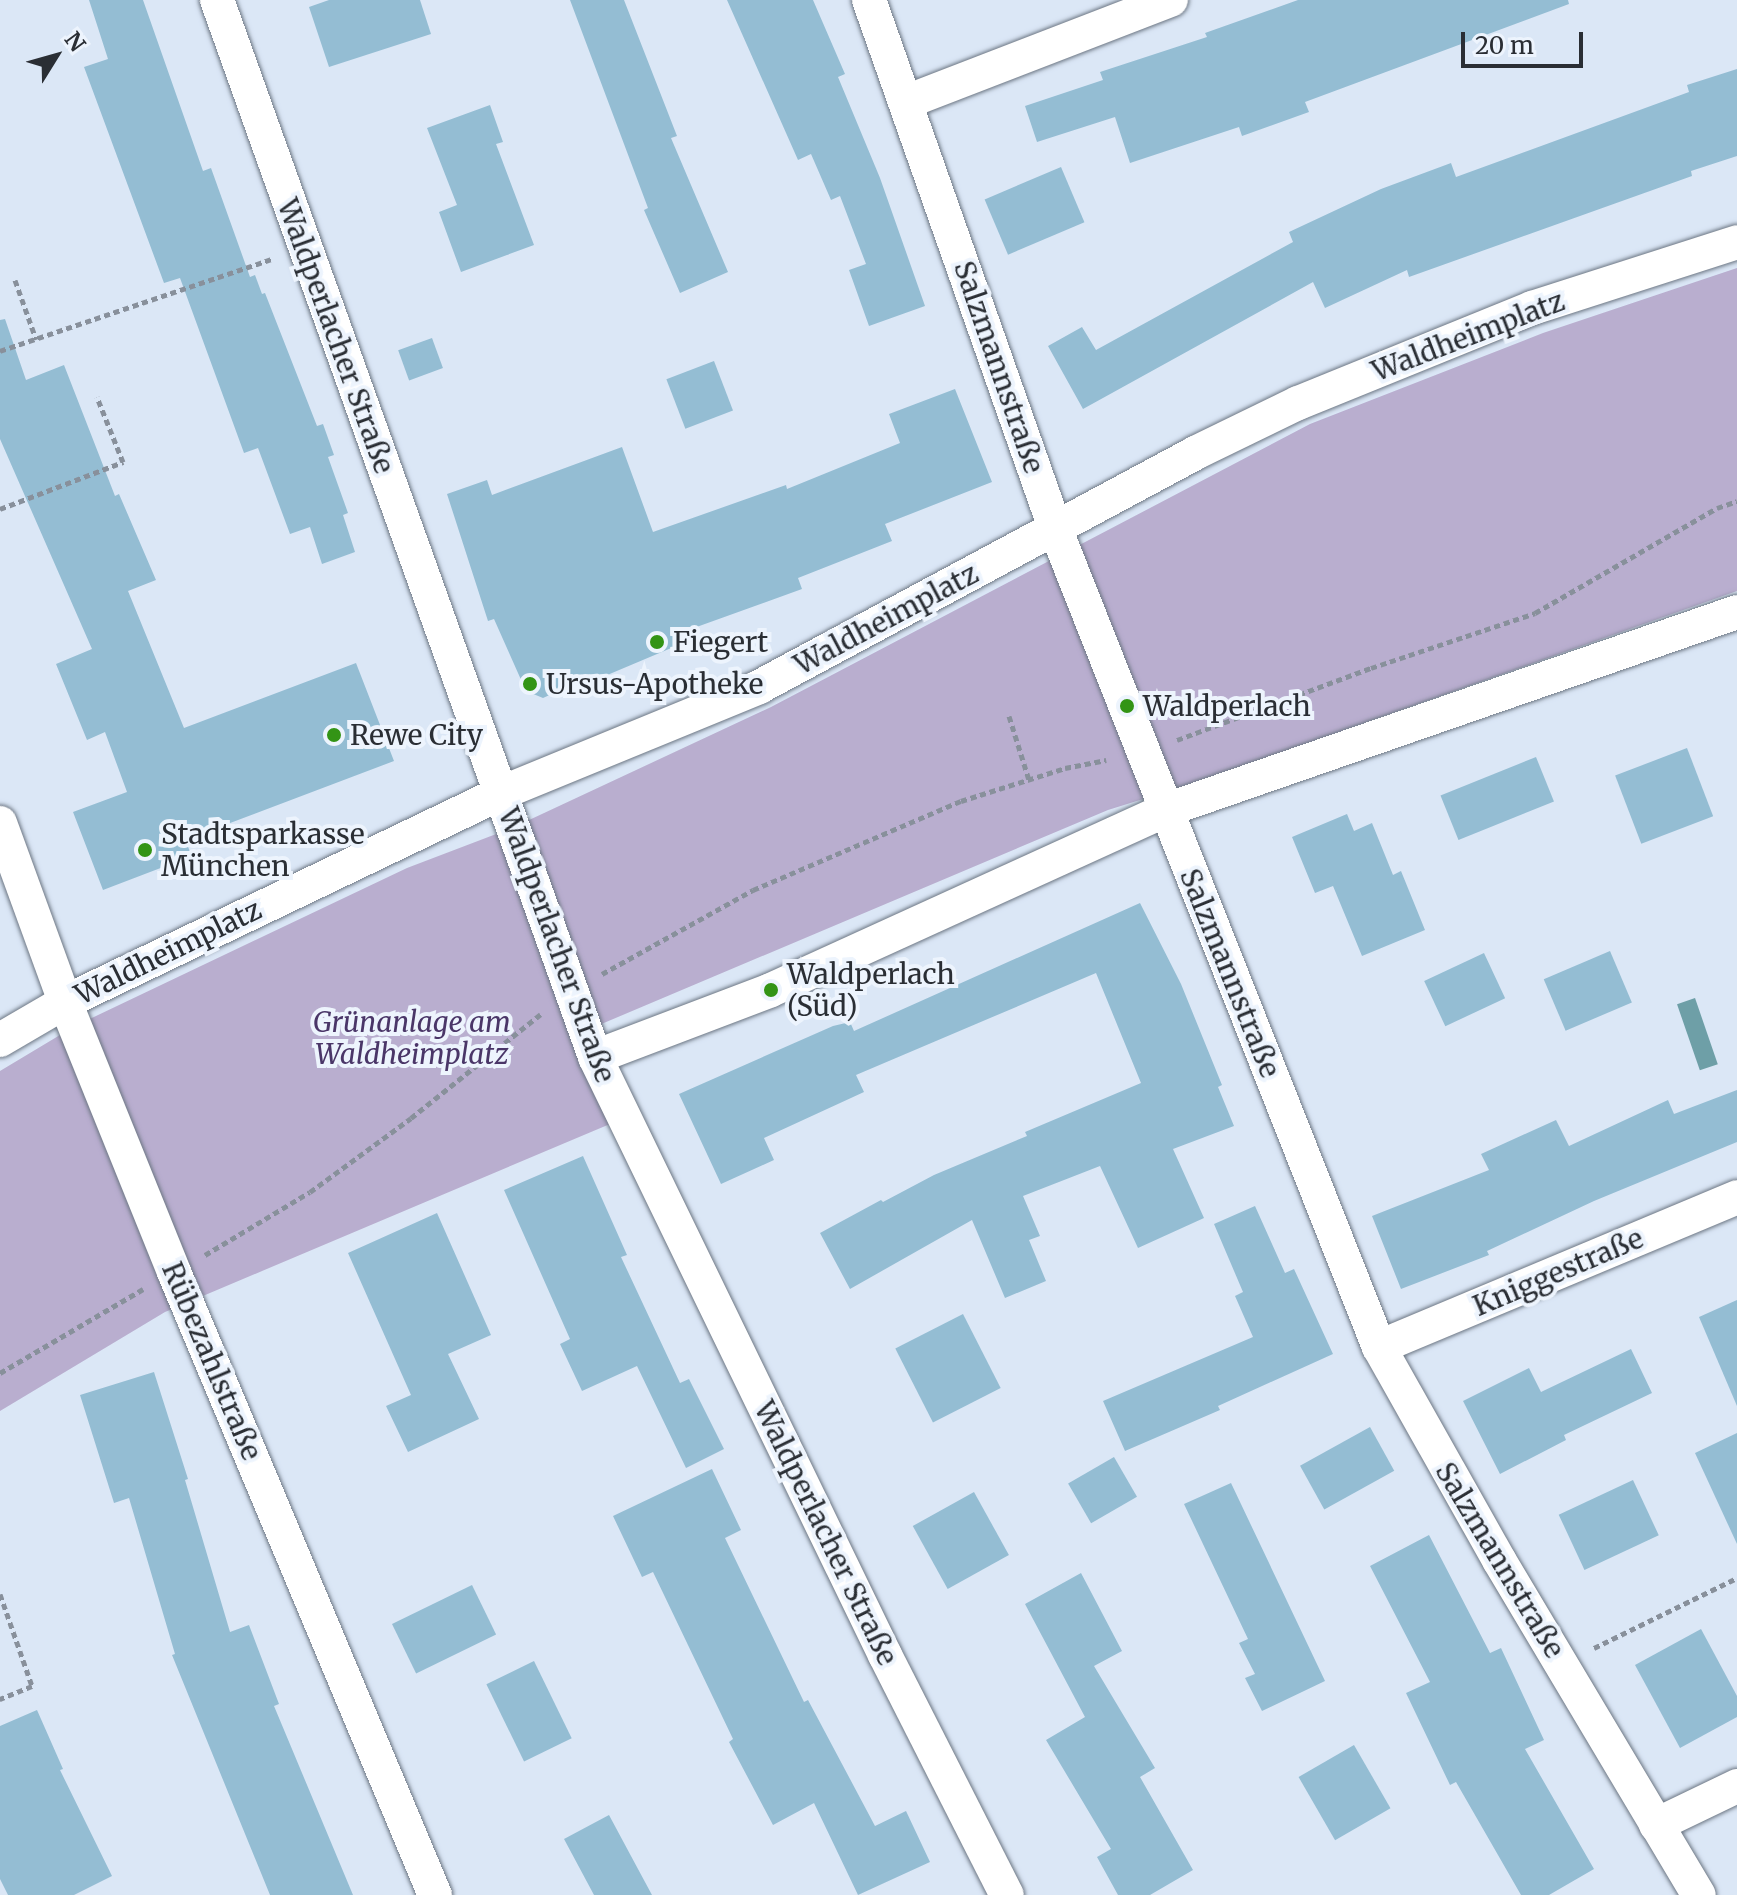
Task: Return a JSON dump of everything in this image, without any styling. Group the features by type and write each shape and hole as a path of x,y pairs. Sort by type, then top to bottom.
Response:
{"street":[{"name":"Waldperlacher Straße","path":"217,0 501,793 569,992 595,1057 885,1655 1007,1895"},
{"name":"Salzmannstraße","path":"869,0 1055,528 1379,1347 1699,1895"},
{"path":"906,102 1171,0"},
{"name":"Waldheimplatz","path":"0,1040 65,1002 501,793 759,687 1195,453 1298,403 1532,308 1737,242"},
{"path":"595,1057 771,990 1166,810 1737,612"},
{"name":"Rübezahlstraße","path":"0,823 65,1002 174,1272 435,1895"},
{"name":"Kniggestraße","path":"1379,1347 1737,1197"},
{"path":"1656,1825 1737,1786"}],"path":[{"path":"0,351 305,248"},
{"path":"15,280 36,339"},
{"path":"0,509 123,462 97,397"},
{"path":"0,1373 310,1192 411,1118 569,992 753,890 961,801 1065,768 1144,752 1371,668 1535,613 1717,508 1737,501"},
{"path":"1009,716 1029,780"},
{"path":"1562,1664 1737,1578"},
{"path":"0,1594 32,1686 0,1699"}],"green space":[{"name":"Grünanlage am Waldheimplatz","path":"1737,268 1737,591 1204,780 1108,810 573,1036 610,1124 165,1312 0,1411 0,1071 75,1026 407,868 512,828 771,707 1310,424 1543,333"}],"shaded area":[{"path":"1695,998 1718,1064 1700,1070 1677,1004"}],"building":[{"path":"89,0 143,0 203,171 211,168 250,277 255,275 262,294 265,293 317,426 323,424 334,455 328,457 348,513 343,515 355,552 322,564 310,527 290,534 258,448 244,453 180,278 164,283 84,67 108,59"},
{"path":"329,0 420,0 431,34 329,67 309,7"},
{"path":"570,0 624,0 677,136 671,138 728,272 680,293 644,210 648,208"},
{"path":"727,0 813,0 845,74 838,77 880,178 925,306 869,326 849,270 866,264 840,196 831,200 811,154 798,160"},
{"path":"1298,0 1568,0 1569,4 1305,102 1309,112 1242,136 1239,127 1130,163 1115,117 1037,142 1025,106 1103,80 1100,72 1207,37 1205,33"},
{"path":"1737,69 1737,156 1691,171 1692,176 1409,277 1407,270 1325,308 1313,282 1083,409 1048,346 1082,327 1096,350 1293,242 1289,232 1381,189 1451,163 1456,177 1689,92 1687,85"},
{"path":"490,105 503,142 496,144 534,245 461,272 439,212 457,205 427,128"},
{"path":"1061,167 1084,222 1008,255 985,199"},
{"path":"5,319 26,380 64,365 115,496 119,494 156,580 128,591 184,728 356,663 394,761 185,840 192,856 103,890 73,812 127,792 105,732 87,740 56,664 92,649 0,439 0,320"},
{"path":"432,338 443,368 409,380 398,350"},
{"path":"714,361 733,410 685,429 666,379"},
{"path":"955,389 992,482 885,524 892,541 798,578 802,589 691,629 695,638 567,692 565,688 543,698 526,691 494,619 488,621 447,494 487,480 492,495 622,447 653,532 786,485 787,489 900,443 889,414"},
{"path":"1687,748 1713,816 1641,844 1615,776"},
{"path":"1536,757 1554,802 1458,840 1441,796"},
{"path":"1347,814 1354,831 1372,823 1393,875 1401,871 1425,930 1362,956 1333,886 1315,893 1292,837"},
{"path":"1140,903 1181,984 1222,1085 1218,1087 1234,1126 1173,1149 1204,1218 1138,1248 1100,1166 1023,1196 1040,1236 1029,1240 1046,1281 1005,1298 972,1220 850,1289 820,1233 934,1175 1027,1136 1025,1132 1141,1083 1096,973 856,1075 864,1092 764,1138 774,1160 721,1184 679,1094 833,1026 850,1022 854,1031"},
{"path":"1610,951 1632,1003 1566,1031 1544,979"},
{"path":"1484,953 1505,998 1445,1026 1424,981"},
{"path":"1737,1090 1737,1142 1594,1201 1487,1251 1489,1255 1401,1289 1372,1216 1489,1170 1481,1154 1556,1120 1569,1146 1668,1100 1674,1114"},
{"path":"583,1156 627,1255 621,1257 680,1383 689,1379 724,1449 686,1468 637,1366 582,1391 560,1344 570,1339 504,1190"},
{"path":"1255,1206 1285,1273 1294,1269 1333,1354 1218,1406 1220,1410 1125,1451 1103,1401 1253,1337 1235,1296 1243,1292 1214,1224"},
{"path":"437,1213 491,1335 448,1354 479,1419 408,1452 386,1406 411,1395 348,1253"},
{"path":"1737,1300 1737,1406 1699,1317"},
{"path":"963,1314 1001,1388 933,1422 895,1349"},
{"path":"1631,1349 1652,1393 1564,1435 1566,1440 1500,1474 1463,1401 1529,1368 1541,1392"},
{"path":"154,1372 188,1479 185,1480 230,1632 249,1625 279,1704 274,1706 353,1895 270,1895 172,1655 175,1654 129,1498 114,1503 80,1395"},
{"path":"1370,1427 1394,1471 1324,1510 1300,1466"},
{"path":"1737,1433 1737,1544 1695,1453"},
{"path":"1114,1457 1137,1497 1091,1523 1068,1484"},
{"path":"712,1469 741,1530 725,1538 804,1702 808,1700 875,1826 906,1811 930,1862 858,1895 814,1803 773,1825 729,1742 733,1739 653,1572 642,1577 613,1516"},
{"path":"1633,1480 1659,1535 1584,1570 1559,1515"},
{"path":"1231,1483 1325,1681 1262,1711 1245,1678 1255,1674 1239,1643 1248,1639 1184,1504"},
{"path":"974,1492 1009,1555 948,1589 913,1526"},
{"path":"1429,1535 1490,1653 1501,1648 1544,1740 1525,1749 1594,1869 1549,1895 1521,1895 1456,1782 1450,1785 1406,1693 1430,1682 1370,1566"},
{"path":"1081,1573 1122,1651 1094,1666 1155,1768 1140,1777 1193,1870 1150,1895 1118,1895 1097,1857 1111,1849 1046,1740 1085,1717 1025,1604"},
{"path":"472,1585 496,1634 416,1673 392,1624"},
{"path":"1701,1629 1737,1696 1737,1717 1680,1748 1635,1665"},
{"path":"534,1661 572,1738 524,1762 486,1684"},
{"path":"37,1710 63,1769 60,1770 112,1876 74,1895 8,1895 0,1879 0,1726"},
{"path":"1354,1745 1390,1808 1335,1840 1299,1777"},
{"path":"609,1815 652,1895 594,1895 564,1839"}],"place":[{"name":"Fiegert","path":"657,642"},
{"name":"Ursus-Apotheke","path":"530,684"},
{"name":"Waldperlach","path":"1127,706"},
{"name":"Rewe City","path":"334,735"},
{"name":"Stadtsparkasse München","path":"145,850"},
{"name":"Waldperlach (Süd)","path":"771,990"}]}
